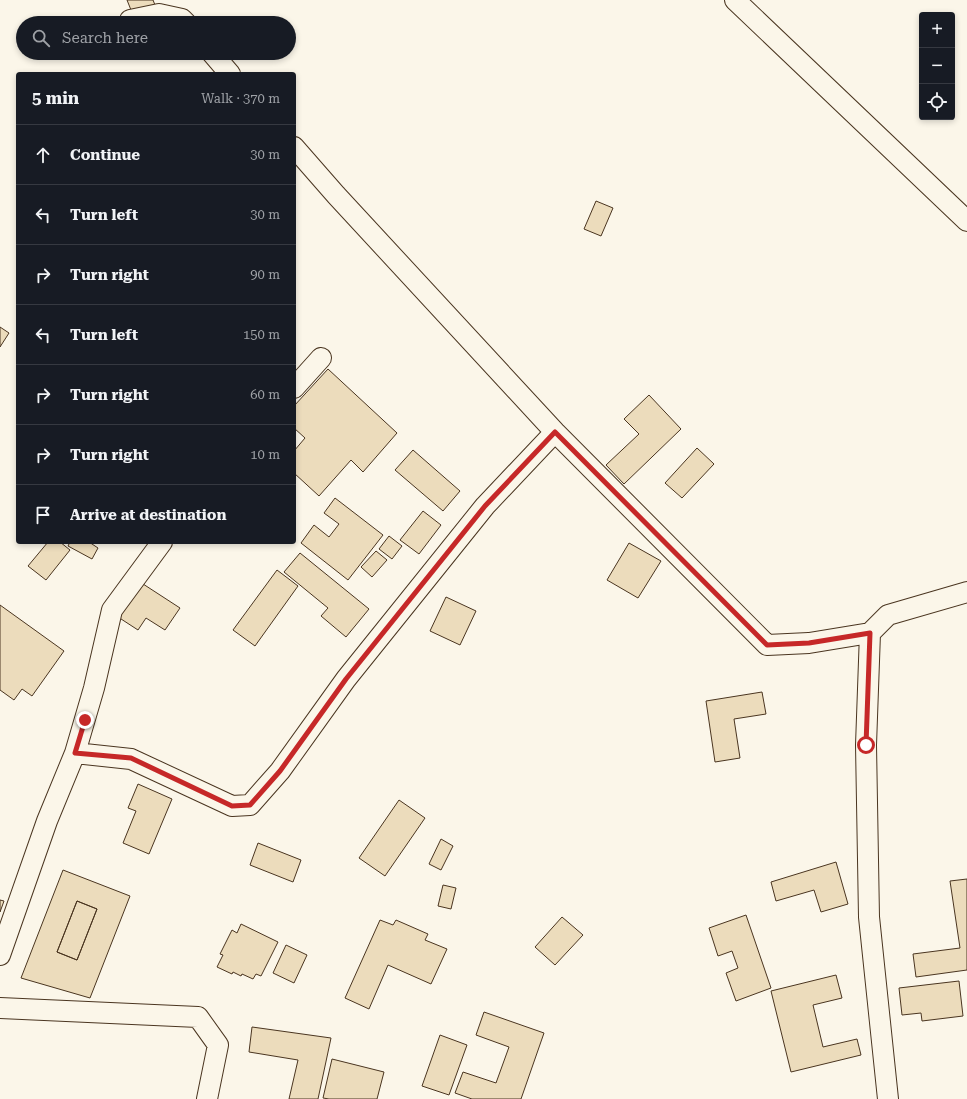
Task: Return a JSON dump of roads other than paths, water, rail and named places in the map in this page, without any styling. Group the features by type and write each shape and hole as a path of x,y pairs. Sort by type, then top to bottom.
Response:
{"street":[{"path":"735,0 967,221"},
{"path":"149,16 159,14 168,16"},
{"path":"218,60 228,72"},
{"path":"296,149 336,195 555,432 767,645 809,643 870,633 888,615 967,592"},
{"path":"296,386 321,358"},
{"path":"75,753 131,758 232,806 250,805 280,771 346,679 480,512 555,432"},
{"path":"0,955 47,822 75,753 90,701 112,610 161,544"},
{"path":"870,633 866,745 870,917 888,1099"},
{"path":"0,1008 198,1017 218,1044 207,1099"}]}
